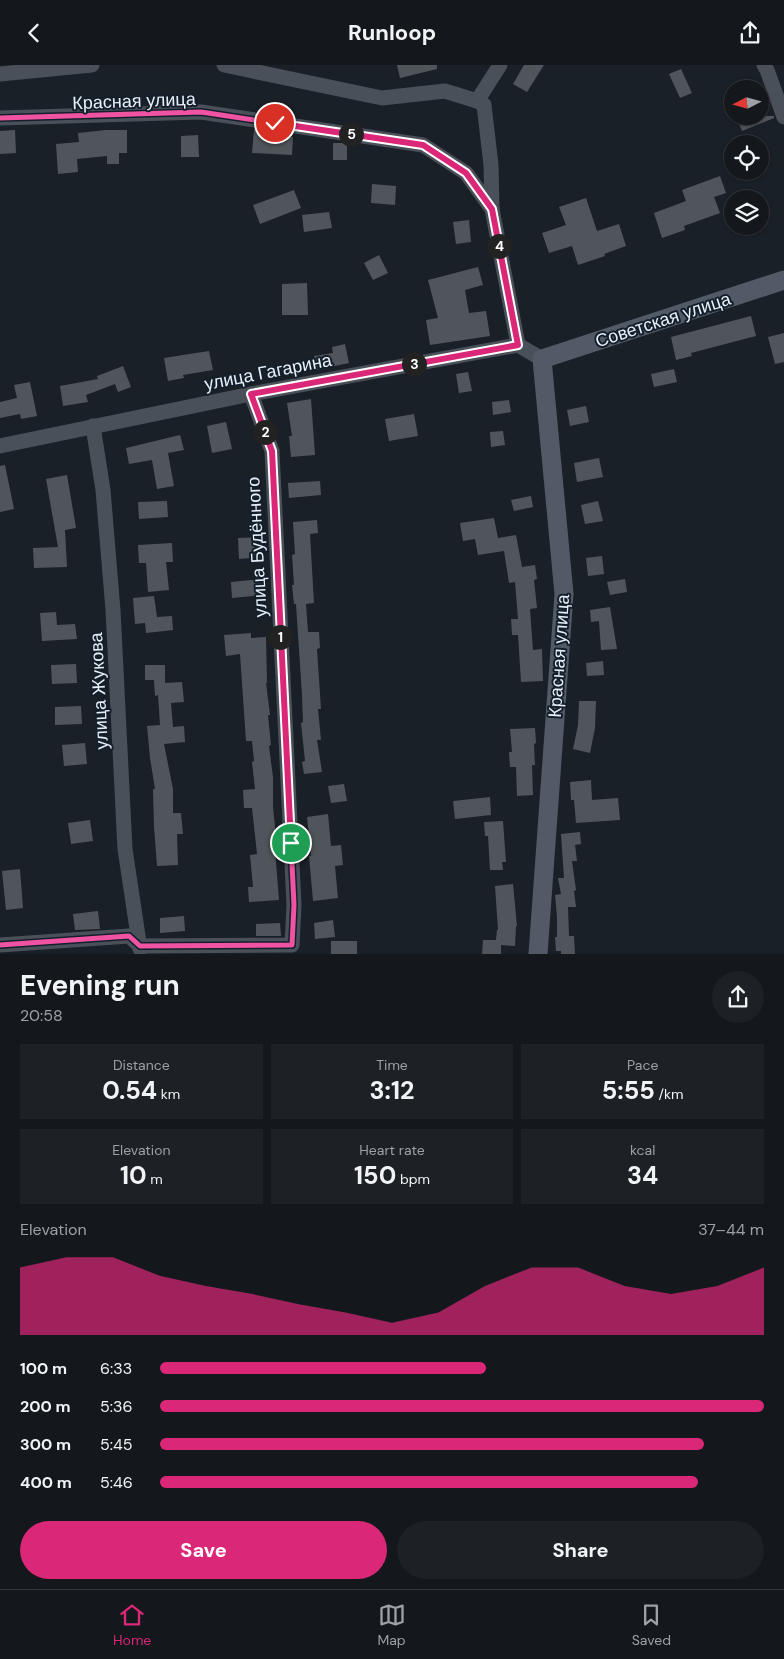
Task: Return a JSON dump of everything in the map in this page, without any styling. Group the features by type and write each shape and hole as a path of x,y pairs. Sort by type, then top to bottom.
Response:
{"main road":[{"name":"Советская улица","path":"542,359 784,281"},
{"name":"Красная улица","path":"538,954 564,594 542,359"}],"street":[{"path":"0,74 92,65"},
{"path":"224,65 382,98 445,91 477,101 484,105 492,209"},
{"path":"477,101 500,65"},
{"path":"764,65 784,117"},
{"name":"Красная улица","path":"0,118 201,112 423,145 466,173 492,209 518,345"},
{"path":"518,345 542,359"},
{"name":"улица Гагарина","path":"0,446 251,394 518,345"},
{"name":"улица Будённого","path":"0,945 129,936 140,950 292,945 294,905 272,451 251,394"},
{"name":"улица Жукова","path":"93,426 103,490 113,610 126,849 140,950"}],"building":[{"path":"397,65 437,65 437,69 400,78"},
{"path":"524,65 544,65 527,92 513,84"},
{"path":"681,69 692,93 680,98 669,74"},
{"path":"740,125 757,125 742,131"},
{"path":"254,129 270,132 270,136 293,137 292,155 252,153"},
{"path":"15,130 16,153 0,154 0,131"},
{"path":"127,130 127,153 119,153 119,164 107,164 107,156 77,159 78,172 58,174 56,144 79,142 78,133"},
{"path":"198,135 199,157 181,157 181,136"},
{"path":"333,143 347,143 347,160 333,160"},
{"path":"720,176 725,190 724,194 714,197 720,213 684,226 685,230 662,238 654,213 686,201 682,190"},
{"path":"372,184 396,186 395,205 371,203"},
{"path":"294,190 301,208 260,224 253,205"},
{"path":"586,198 597,231 619,224 626,246 604,254 605,256 578,265 572,246 549,253 542,233 566,225 559,207"},
{"path":"329,212 332,228 304,232 302,215"},
{"path":"469,220 471,242 456,244 453,222"},
{"path":"379,255 388,273 373,280 364,263"},
{"path":"478,267 483,285 465,290 469,313 486,311 490,336 430,345 426,320 438,318 428,280"},
{"path":"307,283 308,315 282,315 282,284"},
{"path":"751,316 756,336 691,353 692,356 676,360 671,337"},
{"path":"784,333 784,362 775,364 768,337"},
{"path":"345,344 349,363 316,370 314,356 333,353 332,347"},
{"path":"209,351 213,370 183,375 184,378 168,381 164,358"},
{"path":"123,366 131,387 118,392 115,384 86,395 88,402 63,406 60,386 98,379 97,376"},
{"path":"674,369 677,382 654,387 651,374"},
{"path":"468,372 472,391 459,393 456,374"},
{"path":"30,382 37,416 21,419 20,414 0,418 0,402 17,398 14,385"},
{"path":"311,399 315,455 291,457 289,436 292,436 287,403"},
{"path":"509,400 511,412 493,415 492,402"},
{"path":"586,406 589,422 570,426 567,410"},
{"path":"414,414 418,436 389,441 385,419"},
{"path":"226,422 232,449 212,453 207,426"},
{"path":"503,431 505,445 491,447 490,432"},
{"path":"180,435 184,450 168,453 174,486 157,489 152,460 129,464 126,448"},
{"path":"599,458 603,477 577,482 574,463"},
{"path":"5,465 14,509 0,512 0,466"},
{"path":"67,475 76,528 65,530 67,567 34,568 33,548 58,547 46,479"},
{"path":"320,481 321,495 289,498 288,483"},
{"path":"531,496 533,507 514,511 511,500"},
{"path":"167,501 168,517 139,519 138,502"},
{"path":"598,501 603,521 585,524 581,505"},
{"path":"494,518 498,538 516,535 522,567 535,565 537,579 534,580 537,608 530,609 533,650 542,649 543,681 521,682 518,635 512,635 511,619 518,619 515,582 509,583 504,551 478,555 475,539 463,541 460,523"},
{"path":"317,520 318,533 310,534 314,603 306,604 308,632 319,632 320,648 317,649 321,709 318,709 321,740 317,740 322,772 304,774 302,762 305,761 301,723 303,722 302,695 296,604 294,604 292,585 294,585 292,555 295,554 293,522"},
{"path":"260,537 262,557 239,559 238,538"},
{"path":"172,543 173,562 166,562 169,590 148,592 146,563 139,563 138,545"},
{"path":"602,556 604,574 588,576 586,558"},
{"path":"262,579 263,595 232,598 231,582"},
{"path":"625,579 627,592 610,595 607,582"},
{"path":"154,596 157,617 172,616 173,630 146,633 145,623 135,624 133,598"},
{"path":"610,607 617,649 601,650 599,621 591,622 590,610"},
{"path":"56,612 57,625 75,624 77,639 42,641 40,613"},
{"path":"251,633 251,638 266,637 266,683 271,745 269,746 273,777 276,837 274,837 279,900 249,902 248,887 253,887 250,855 257,854 252,808 244,808 243,790 255,789 252,762 254,761 252,741 246,741 240,654 226,656 224,635"},
{"path":"603,661 604,675 587,676 586,663"},
{"path":"76,664 77,683 52,684 51,665"},
{"path":"145,665 165,665 165,683 182,682 184,702 171,703 173,727 184,726 185,742 164,744 173,789 173,813 181,813 183,834 177,834 178,865 157,866 153,789 155,789 147,726 160,725 158,695 155,696 154,680 145,680"},
{"path":"579,701 596,701 595,728 590,753 573,749 578,725"},
{"path":"81,706 82,724 55,725 55,707"},
{"path":"535,728 535,765 532,765 533,795 517,796 516,767 510,767 509,752 512,752 510,729"},
{"path":"85,743 87,764 64,766 62,745"},
{"path":"591,780 592,800 618,798 620,820 576,823 574,800 571,800 570,782"},
{"path":"344,784 347,801 331,803 328,786"},
{"path":"490,797 491,815 455,819 453,801"},
{"path":"328,814 331,846 341,845 343,865 335,866 338,898 313,901 307,817"},
{"path":"90,820 93,841 71,844 68,823"},
{"path":"503,821 506,862 502,862 503,870 490,870 488,836 485,836 484,822"},
{"path":"580,832 581,844 575,845 577,861 572,861 576,907 568,907 569,936 574,936 575,954 561,954 561,951 556,951 557,917 555,895 561,894 558,878 564,878 561,834"},
{"path":"20,869 23,908 6,910 2,871"},
{"path":"513,884 517,926 515,946 501,945 501,954 482,954 483,940 496,940 498,930 495,886"},
{"path":"98,911 100,929 75,930 73,914"},
{"path":"184,916 185,931 160,933 160,918"},
{"path":"333,920 335,937 315,939 314,923"},
{"path":"280,923 281,936 256,936 256,924"},
{"path":"331,941 357,941 357,954 331,954"}],"cycle path":[{"path":"0,118 201,112 423,145 466,173 492,209 518,345"},
{"path":"0,945 129,936 140,946 292,945 294,905 272,451 251,394"}],"route":[{"path":"275,123 423,145 466,173 492,209 518,345 251,394 272,451 291,843"}]}
